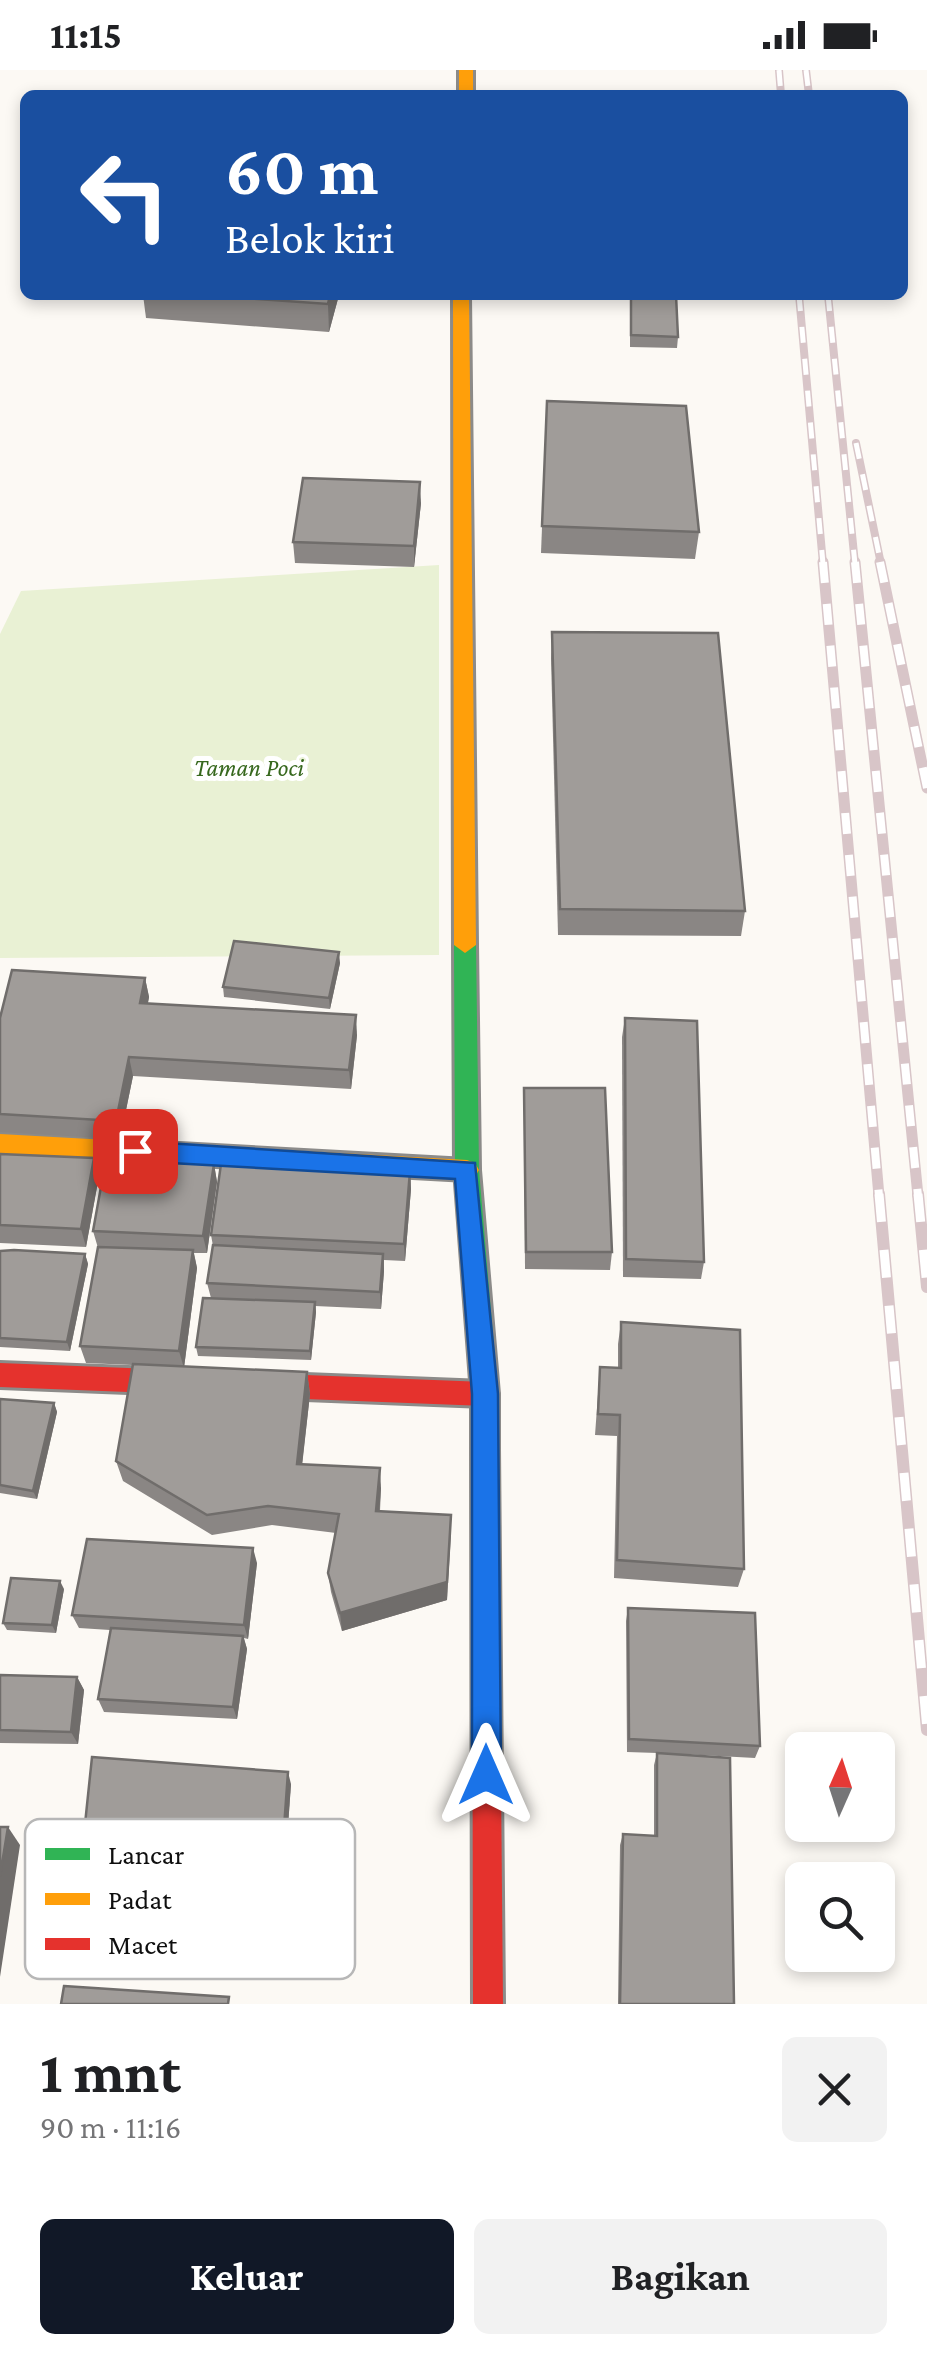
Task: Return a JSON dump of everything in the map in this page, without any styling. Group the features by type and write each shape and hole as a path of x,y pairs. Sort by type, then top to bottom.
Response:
{"street":[{"path":"462,300 466,1170 485,1394 488,2004"},
{"path":"0,1144 466,1170"},
{"path":"0,1375 485,1394"}],"green space":[{"name":"Taman Poci","path":"439,565 439,955 0,958 0,634 21,591"}],"building":[{"path":"272,300 329,300 328,304"},
{"path":"631,300 676,300 678,337 631,335"},
{"path":"547,401 686,406 699,532 542,526"},
{"path":"303,478 420,482 414,546 293,542"},
{"path":"552,632 718,633 745,911 560,909"},
{"path":"234,941 339,952 329,998 223,987"},
{"path":"12,970 145,978 140,1003 356,1015 349,1070 129,1057 116,1121 0,1114 0,1018"},
{"path":"625,1018 697,1021 704,1262 626,1259"},
{"path":"524,1088 605,1088 612,1252 526,1252"},
{"path":"0,1154 94,1158 81,1229 0,1225"},
{"path":"106,1159 214,1164 203,1236 93,1231"},
{"path":"221,1164 410,1171 404,1244 211,1235"},
{"path":"213,1245 383,1254 380,1292 207,1283"},
{"path":"98,1247 193,1250 179,1351 80,1346"},
{"path":"0,1251 85,1254 67,1342 0,1338"},
{"path":"203,1298 315,1302 310,1351 196,1347"},
{"path":"621,1322 740,1330 744,1569 617,1560 620,1415 598,1414 600,1367 621,1368"},
{"path":"133,1364 307,1372 297,1464 380,1468 376,1511 451,1515 447,1582 340,1613 328,1573 339,1514 268,1506 207,1515 116,1461"},
{"path":"0,1399 54,1403 33,1491 0,1485"},
{"path":"87,1539 253,1548 244,1625 72,1615"},
{"path":"11,1578 60,1581 52,1625 3,1623"},
{"path":"628,1608 755,1613 760,1746 629,1739"},
{"path":"111,1628 243,1636 233,1707 98,1699"},
{"path":"0,1675 77,1677 71,1732 0,1730"},
{"path":"657,1753 730,1758 734,2004 620,2004 623,1834 657,1836"},
{"path":"92,1757 288,1772 285,1819 86,1819"},
{"path":"0,1827 8,1827 0,1876"},
{"path":"64,1986 229,1997 228,2004 61,2004"}],"railway":[{"path":"779,70 781,90"},
{"path":"806,70 808,90"},
{"path":"799,300 823,564"},
{"path":"829,300 855,564"},
{"path":"856,443 881,564"},
{"path":"823,562 879,1196"},
{"path":"855,562 918,1196"},
{"path":"880,562 927,788"},
{"path":"879,1194 927,1730"},
{"path":"918,1194 927,1287"}],"traffic: fast":[{"path":"465,945 467,1170 485,1394 485,1449"}],"traffic: slow":[{"path":"466,70 466,90"},
{"path":"461,300 465,945"},
{"path":"0,1144 467,1170"}],"traffic: jam":[{"path":"0,1375 485,1394"},
{"path":"485,1449 488,2004"}],"route":[{"path":"135,1151 466,1170 485,1394 486,1775"}]}
